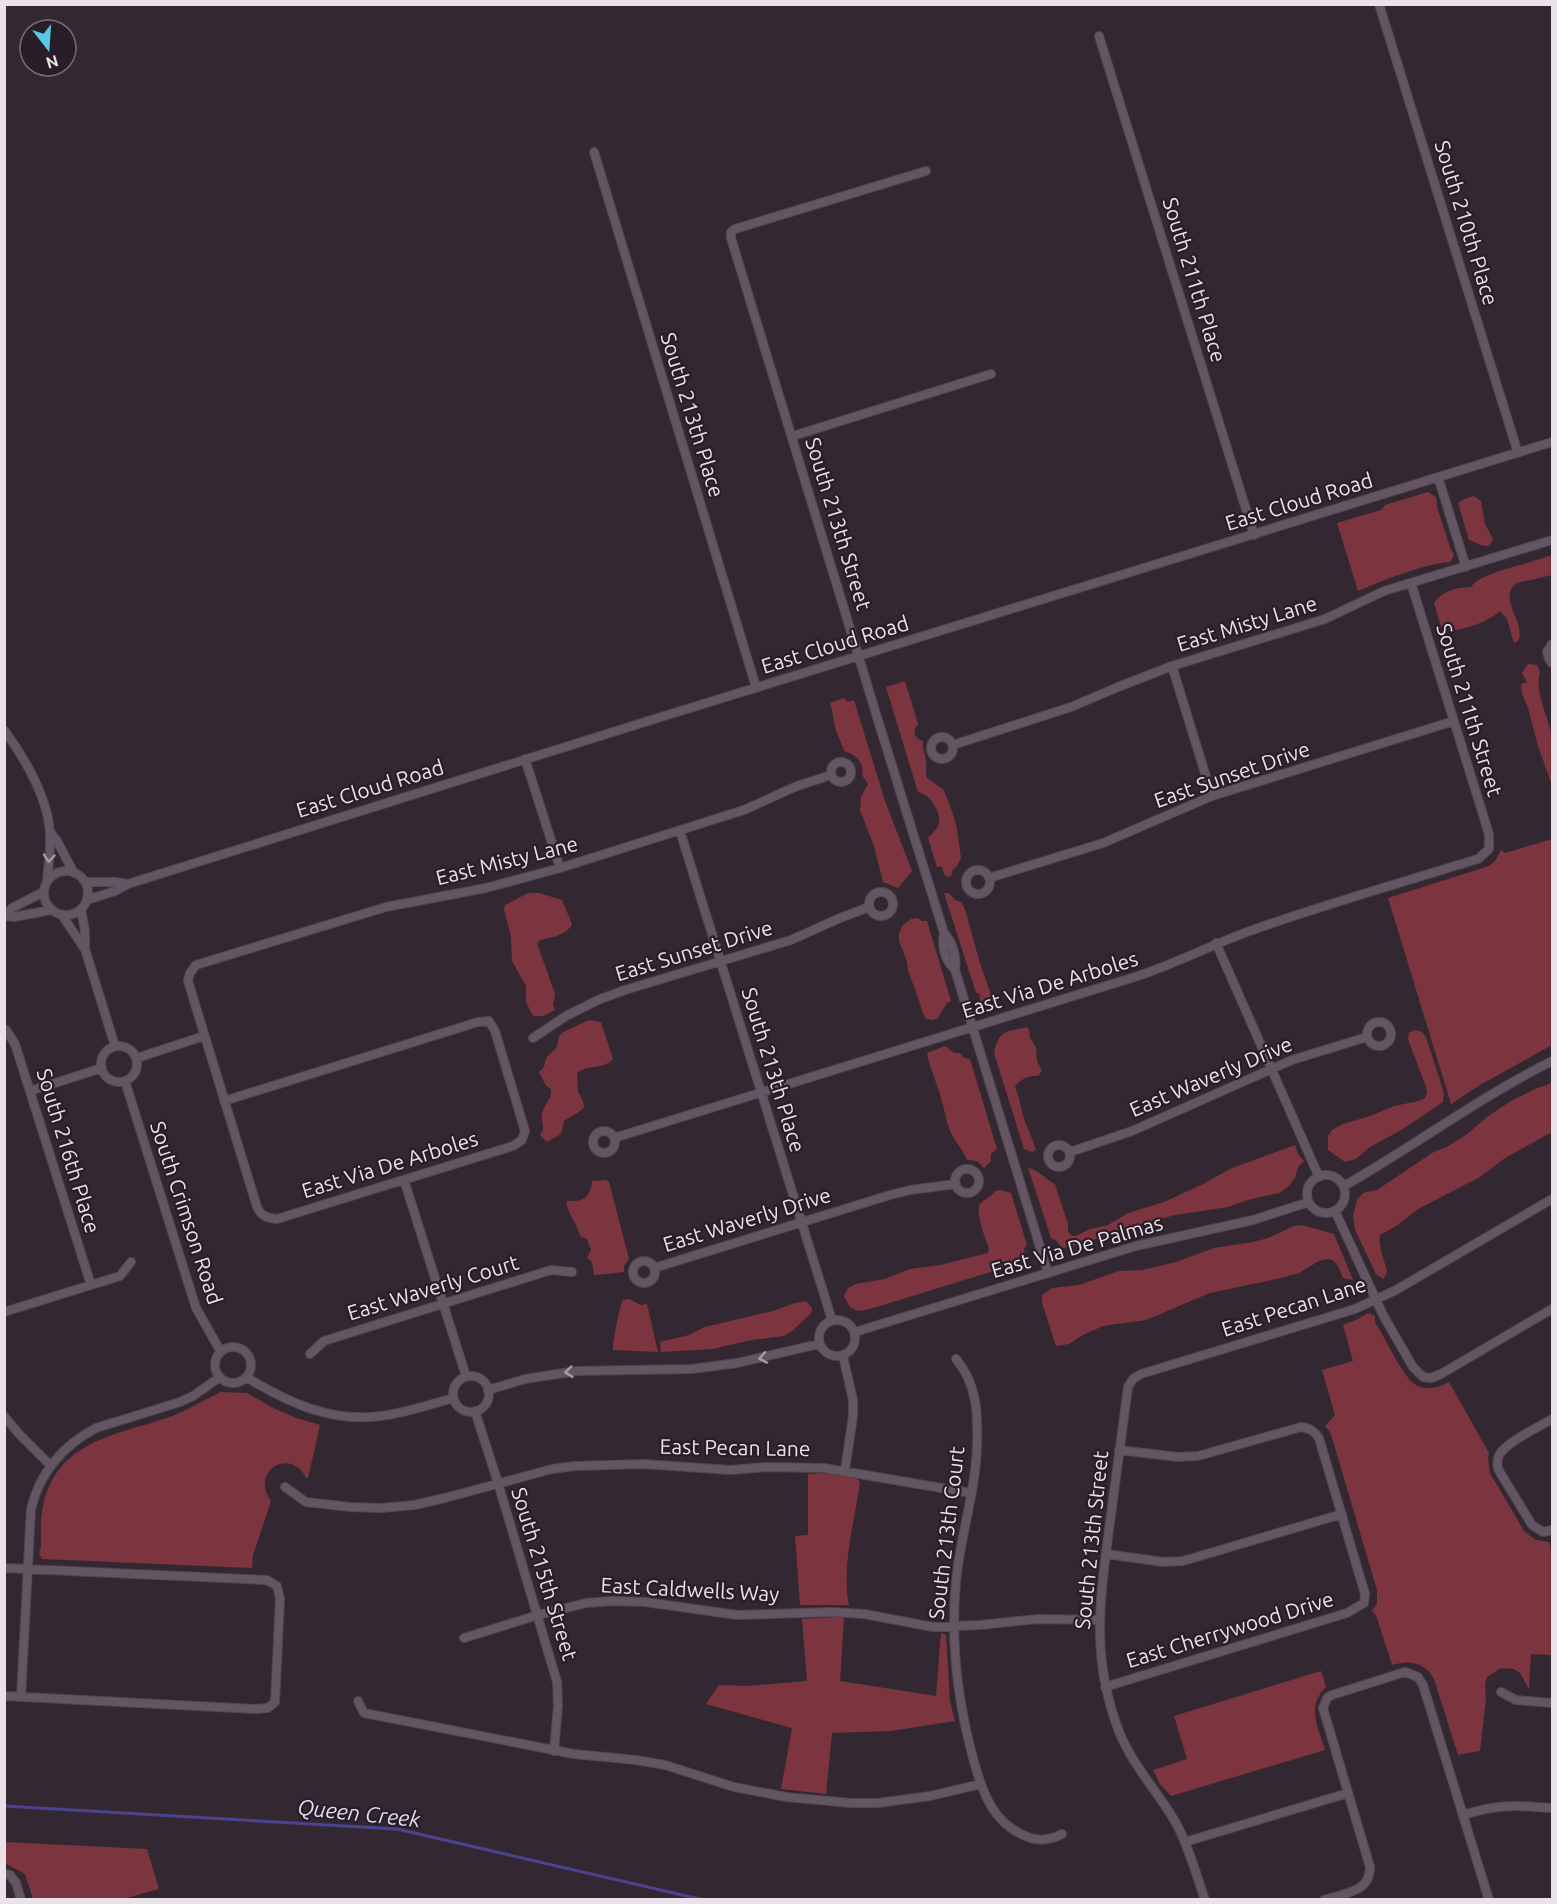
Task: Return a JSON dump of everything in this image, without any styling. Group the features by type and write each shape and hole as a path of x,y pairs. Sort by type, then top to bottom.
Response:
{"street":[{"name":"South 210th Place","path":"1379,4 1518,453"},
{"name":"South 211th Place","path":"1099,36 1254,535"},
{"name":"South 213th Place","path":"594,152 756,687"},
{"name":"South 213th Street","path":"926,171 735,229 731,232 731,238 944,933 942,944 948,963 955,970 1048,1273"},
{"path":"793,436 991,374"},
{"name":"East Cloud Road","path":"87,900 116,891 128,884 525,759 1552,442"},
{"path":"1438,477 1466,567"},
{"name":"East Misty Lane","path":"953,745 1071,707 1172,666 1325,619 1369,597 1552,540"},
{"name":"South 211th Street","path":"1411,583 1489,834 1489,849"},
{"path":"1552,644 1547,652 1552,663"},
{"path":"1172,666 1212,796"},
{"name":"East Sunset Drive","path":"988,878 1104,843 1212,796 1454,721"},
{"path":"4,730 31,772 42,797 51,834 47,882"},
{"path":"525,759 560,868"},
{"name":"East Misty Lane","path":"204,1036 188,981 196,965 340,920 386,908 508,883 560,868 744,810 797,786 831,775"},
{"name":"South 213th Place","path":"680,831 832,1320"},
{"path":"51,834 74,873 85,882 88,894 81,910 72,915 62,915 51,910 44,899 43,892 51,877 62,872 74,873"},
{"name":"East Via De Arboles","path":"614,1138 1148,973 1216,943 1262,927 1478,859 1489,849"},
{"name":"East Cloud Road","path":"85,882 128,884"},
{"path":"5,916 12,908 43,892"},
{"name":"East Sunset Drive","path":"533,1038 567,1016 598,1000 791,940 869,907"},
{"path":"5,916 14,917 51,910"},
{"path":"81,910 85,931 85,949"},
{"path":"62,915 85,949 115,1046"},
{"path":"1216,943 1319,1177"},
{"name":"East Via De Arboles","path":"489,1021 495,1030 525,1131 522,1140 513,1146 277,1219 268,1218 260,1213 257,1207 224,1101 478,1022 489,1021"},
{"name":"South 216th Place","path":"5,1029 15,1044 91,1286"},
{"path":"136,1058 204,1036 224,1101"},
{"name":"East Waverly Drive","path":"1070,1152 1132,1131 1292,1060 1367,1037"},
{"path":"115,1046 125,1046 136,1058 137,1069 125,1081 120,1082 108,1078 102,1068 101,1063 105,1053 115,1046"},
{"path":"1344,1186 1494,1092 1552,1061"},
{"path":"30,1091 102,1068"},
{"name":"South Crimson Road","path":"125,1081 196,1308 221,1352"},
{"path":"1333,1176 1344,1186 1345,1198 1335,1211 1317,1210 1310,1202 1308,1196 1310,1185 1319,1177 1333,1176"},
{"path":"404,1180 466,1376"},
{"name":"East Waverly Drive","path":"654,1268 890,1195 956,1184"},
{"name":"East Pecan Lane","path":"1133,1379 1141,1374 1337,1315 1376,1300 1552,1199"},
{"name":"East Via De Palmas","path":"855,1332 1136,1246 1253,1220 1310,1202"},
{"path":"1335,1211 1376,1300 1413,1367 1423,1377 1431,1378 1441,1374 1552,1309"},
{"path":"4,1312 120,1276 131,1262"},
{"name":"East Waverly Court","path":"310,1354 324,1341 443,1303 550,1270 572,1272"},
{"path":"832,1320 846,1322 855,1332 855,1344 843,1356 831,1356 819,1344 822,1327 832,1320"},
{"path":"488,1389 525,1379 577,1371 682,1369 737,1363 819,1344"},
{"path":"236,1347 246,1352 251,1362 246,1377 241,1381 231,1382 220,1377 217,1373 216,1362 221,1352 236,1347"},
{"path":"843,1356 853,1400 853,1416 845,1470"},
{"name":"South 213th Court","path":"956,1359 966,1370 971,1381 975,1399 978,1443 958,1566 953,1627 958,1693 966,1731 981,1784 994,1812 1016,1832 1038,1840 1051,1840 1062,1834"},
{"path":"466,1376 483,1380 488,1389 488,1401 481,1409 464,1411 455,1404 452,1393 457,1382 466,1376"},
{"path":"21,1697 31,1509 40,1483 51,1465 65,1449 96,1428 180,1402 194,1396 220,1377"},
{"path":"246,1377 274,1395 302,1407 348,1417 381,1416 453,1398"},
{"name":"South 213th Street","path":"1133,1379 1128,1387 1100,1589 1100,1654 1105,1687 1114,1717 1129,1752 1175,1821 1205,1899"},
{"name":"South 215th Street","path":"475,1411 557,1682 558,1706 554,1751"},
{"path":"4,1416 51,1465"},
{"path":"1548,1531 1532,1525 1498,1469 1497,1457 1503,1449 1552,1419"},
{"path":"1106,1554 1163,1562 1183,1561 1342,1514 1319,1438 1315,1432 1307,1428 1292,1429 1198,1456 1178,1457 1119,1450"},
{"name":"East Pecan Lane","path":"285,1487 306,1502 381,1508 414,1505 552,1469 644,1464 730,1470 767,1467 845,1470 971,1493"},
{"name":"East Cherrywood Drive","path":"1105,1687 1347,1613 1364,1603 1364,1586 1342,1514"},
{"path":"4,1568 267,1580 277,1586 280,1599 274,1702 268,1708 4,1696"},
{"name":"East Caldwells Way","path":"464,1638 586,1603 623,1601 737,1615 853,1613 933,1627 1038,1619 1099,1620"},
{"path":"1324,1899 1359,1889 1369,1880 1370,1868 1324,1714 1325,1702 1332,1695 1400,1673 1414,1674 1423,1685 1489,1899"},
{"path":"1502,1692 1516,1700 1552,1703"},
{"path":"358,1701 364,1713 554,1751 665,1765 758,1792 826,1802 869,1803 904,1800 981,1784"},
{"path":"1185,1842 1348,1793"},
{"path":"1463,1815 1501,1805 1552,1808"},
{"path":"7,1874 16,1883 21,1899"}],"shaded area":[{"path":"1428,492 1436,497 1437,507 1454,554 1451,562 1416,569 1358,591 1337,523 1381,510 1385,505"},
{"path":"1474,496 1481,501 1485,524 1493,539 1486,546 1469,540 1458,503"},
{"path":"1552,556 1552,575 1517,583 1511,589 1510,603 1519,626 1518,641 1514,643 1507,619 1500,611 1474,625 1451,631 1442,630 1434,603 1441,595 1455,589 1471,587 1484,577"},
{"path":"1529,664 1537,665 1540,672 1540,695 1553,743 1552,785 1522,694 1521,684 1527,682 1522,673"},
{"path":"905,681 918,724 915,734 923,741 927,778 944,790 957,829 961,858 951,876 948,877 944,874 942,867 937,867 928,838 939,824 938,812 930,799 918,792 886,687"},
{"path":"844,698 848,702 854,700 885,801 912,871 898,888 883,882 874,846 860,810 861,797 868,784 862,775 860,762 852,754 844,751 836,730 830,703"},
{"path":"1552,839 1552,1045 1451,1104 1388,898 1489,866 1501,850 1505,853"},
{"path":"528,893 539,893 562,900 572,924 563,933 537,943 555,994 553,1005 555,1010 543,1016 533,1016 526,1002 526,986 512,961 511,936 504,910 505,905"},
{"path":"944,893 949,893 955,900 961,902 965,909 992,998 990,1006 981,1005 979,993 976,993"},
{"path":"917,918 927,921 951,1001 947,1003 937,1019 925,1018 899,941 899,933 903,925"},
{"path":"589,1020 601,1022 613,1059 605,1065 577,1073 578,1092 584,1107 564,1121 561,1134 547,1142 540,1135 543,1128 542,1114 551,1089 546,1086 539,1072 544,1067 546,1058 557,1047 559,1036"},
{"path":"1027,1027 1042,1071 1038,1076 1022,1080 1015,1087 1036,1150 1032,1152 1024,1149 994,1053 1001,1036 1009,1031"},
{"path":"1415,1030 1422,1032 1426,1037 1444,1093 1443,1102 1403,1129 1370,1147 1356,1159 1345,1162 1328,1150 1328,1136 1332,1130 1394,1106 1425,1098 1426,1087 1408,1039 1409,1033"},
{"path":"945,1046 954,1053 960,1053 964,1058 970,1059 997,1149 991,1154 991,1161 984,1168 977,1161 967,1160 948,1126 927,1053"},
{"path":"1552,1083 1552,1132 1505,1158 1480,1177 1418,1209 1380,1235 1387,1273 1383,1279 1376,1274 1355,1230 1353,1215 1357,1200 1363,1193 1377,1190 1432,1153 1466,1135 1511,1101"},
{"path":"1295,1145 1304,1161 1298,1167 1295,1178 1288,1187 1279,1193 1228,1207 1175,1215 1062,1248 1056,1240 1051,1238 1028,1168 1055,1184 1068,1224 1068,1232 1076,1236 1090,1229 1108,1225 1128,1213 1164,1202 1232,1168"},
{"path":"606,1180 609,1182 629,1259 624,1266 624,1272 594,1275 592,1262 587,1258 591,1250 587,1239 580,1236 566,1201 585,1198 592,1181"},
{"path":"995,1191 1011,1193 1027,1245 1024,1248 1023,1262 870,1309 858,1311 850,1307 844,1296 848,1288 856,1284 885,1279 910,1269 940,1265 988,1253 989,1248 979,1208 980,1204"},
{"path":"1302,1225 1334,1234 1353,1280 1343,1278 1333,1260 1326,1259 1299,1273 1210,1293 1146,1320 1103,1326 1069,1344 1056,1346 1042,1303 1042,1295 1052,1288 1079,1285 1119,1271 1142,1270 1176,1262 1214,1248 1268,1238 1294,1226"},
{"path":"629,1299 641,1305 647,1304 658,1352 613,1350 622,1303 623,1300"},
{"path":"806,1301 812,1308 811,1313 784,1336 751,1340 713,1349 661,1352 660,1342 689,1335 705,1327"},
{"path":"1368,1313 1375,1316 1375,1322 1393,1354 1413,1383 1417,1386 1431,1388 1449,1382 1489,1453 1490,1473 1524,1531 1536,1540 1549,1542 1552,1556 1552,1655 1531,1654 1529,1689 1520,1673 1514,1669 1501,1668 1487,1677 1480,1751 1458,1755 1434,1679 1426,1669 1416,1664 1392,1665 1376,1615 1372,1611 1377,1603 1377,1590 1333,1441 1325,1426 1335,1415 1322,1370 1353,1361 1343,1325"},
{"path":"221,1392 247,1393 296,1418 320,1425 308,1478 292,1464 283,1463 275,1466 265,1480 271,1501 253,1555 252,1568 42,1559 39,1553 43,1506 50,1484 61,1467 91,1444 174,1415"},
{"path":"826,1473 857,1478 860,1482 848,1560 849,1605 800,1605 795,1536 808,1535 808,1474"},
{"path":"844,1618 840,1681 936,1696 941,1633 946,1635 950,1701 955,1721 891,1731 832,1733 826,1794 781,1789 792,1728 706,1704 719,1685 746,1686 807,1681 802,1619"},
{"path":"1321,1671 1326,1687 1316,1702 1315,1717 1325,1750 1171,1796 1160,1784 1153,1770 1187,1759 1174,1716"},
{"path":"4,1842 147,1849 159,1889 123,1899 33,1899 25,1874 5,1863"}],"waterway":[{"name":"Queen Creek","path":"4,1806 397,1829 704,1900"}]}
